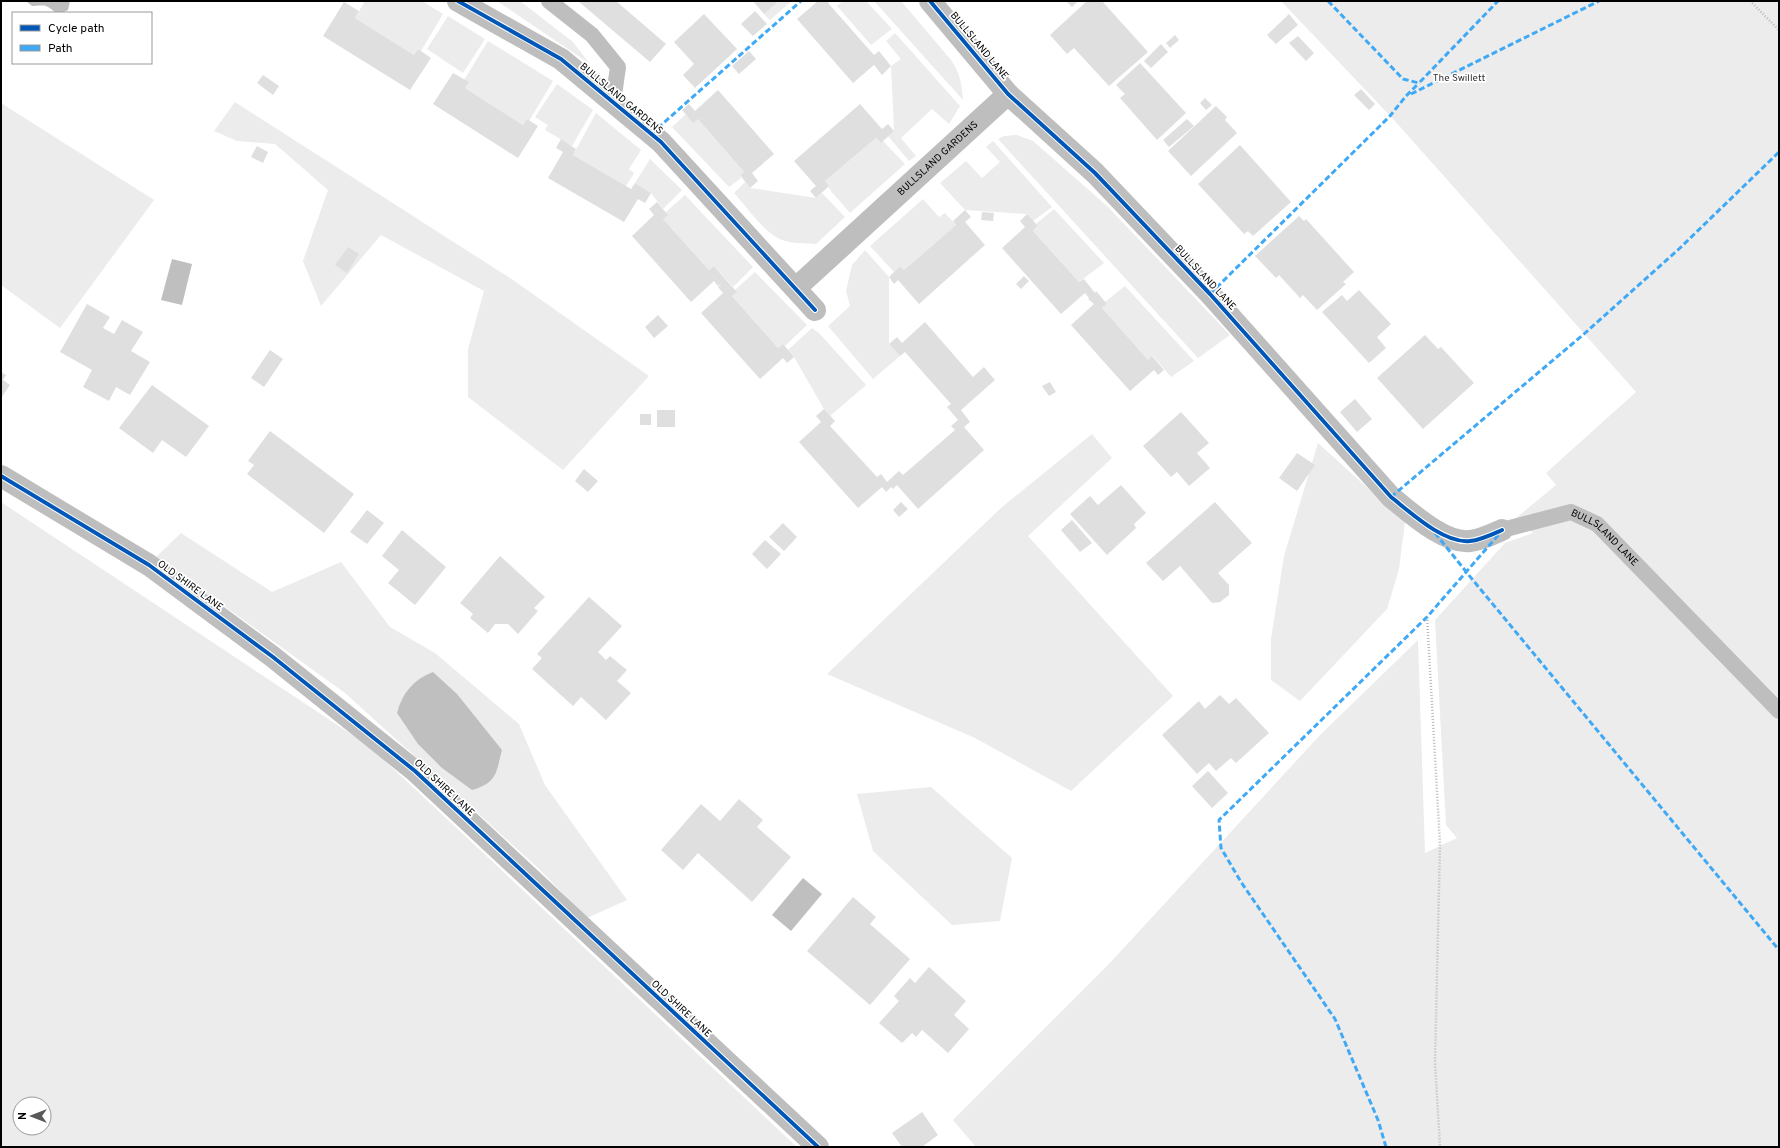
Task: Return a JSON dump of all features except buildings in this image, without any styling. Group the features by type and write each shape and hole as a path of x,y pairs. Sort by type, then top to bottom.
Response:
{"street":[{"name":"BULLSLAND GARDENS","path":"458,1 561,59 661,142 815,310"},
{"name":"BULLSLAND LANE","path":"930,1 1008,94 1100,179 1210,294 1391,497 1423,523 1449,538 1470,541 1502,530"},
{"name":"BULLSLAND GARDENS","path":"796,288 1008,94"},
{"name":"OLD SHIRE LANE","path":"1,476 149,565 273,657 415,771 818,1147"}],"lane":[{"path":"550,1 592,35 618,68 613,102"},
{"name":"BULLSLAND LANE","path":"1502,530 1571,512 1597,524 1779,711"}],"path":[{"path":"1750,1 1779,30"},
{"path":"1427,616 1440,844 1435,1062 1440,1147"}],"green space":[{"path":"365,1 422,1 443,14 421,51 418,49 414,55 355,18"},
{"path":"497,1 520,1 573,42 590,64"},
{"path":"779,1 792,1 770,20 764,14"},
{"path":"843,1 866,1 892,29 871,45 837,6"},
{"path":"874,1 901,1 951,60 960,79 963,100"},
{"name":"The Swillett","path":"1281,1 1779,1 1779,1147 976,1147 953,1120 1108,965 1321,734 1418,640 1425,853 1457,838 1446,825 1435,620 1505,543 1533,533 1516,518 1556,485 1546,473 1636,392 1394,120"},
{"path":"448,16 485,39 463,73 427,49"},
{"path":"895,33 960,106 949,124 932,109 901,138 916,156 909,161 888,136 894,131 891,66 901,59 886,41"},
{"path":"488,41 553,81 529,121 527,119 523,125 465,88 469,82 464,80"},
{"path":"557,84 593,110 572,146 545,130 548,125 535,117"},
{"path":"235,102 513,280 649,376 563,470 468,397 468,349 484,291 381,235 321,306 303,261 328,190 275,144 237,141 214,131"},
{"path":"1,103 154,200 60,328 1,285"},
{"path":"596,113 641,150 629,169 634,173 626,186 573,155"},
{"path":"686,114 698,119 744,172 740,175 741,178 729,187 672,127"},
{"path":"1017,135 1033,141 1107,206 1230,335 1198,358 998,139 1004,136"},
{"path":"876,138 881,143 883,141 905,164 850,213 831,191 825,181"},
{"path":"993,141 1052,207 1033,221 1027,214 965,210 940,183 966,161 982,178 1000,162 986,147"},
{"path":"650,159 682,190 663,209 651,193 635,183"},
{"path":"745,182 750,188 816,198 822,193 845,217 816,244 795,243 782,240 775,237 762,226 734,193"},
{"path":"685,195 753,267 733,287 714,266 709,270 663,219 667,215 666,212"},
{"path":"923,199 939,217 945,213 956,225 904,270 900,266 894,272 870,246"},
{"path":"1054,209 1104,263 1079,282 1033,231 1038,227 1036,224"},
{"path":"865,250 889,277 889,344 900,356 873,379 828,326 850,306 846,291 852,265"},
{"path":"755,272 807,325 785,346 783,344 778,348 732,296 736,292 735,290"},
{"path":"1125,286 1194,361 1171,377 1153,356 1148,360 1102,308 1107,304 1105,302"},
{"path":"812,328 819,333 866,385 830,416 824,409 794,357 788,350"},
{"path":"1092,434 1112,458 1028,536 1173,696 1071,791 975,738 827,674 1002,507"},
{"path":"1318,443 1405,522 1399,569 1387,609 1300,701 1271,680 1271,639 1284,556"},
{"path":"1,502 369,746 797,1147 1,1147"},
{"path":"181,533 272,592 341,562 390,627 435,653 519,724 545,785 627,900 587,918 538,868 345,693 156,557"},
{"path":"931,787 1012,858 1000,921 952,925 873,851 857,794"}],"shaded area":[{"path":"26,1 70,1 68,10 63,12 56,12 46,6 32,6"},
{"path":"172,259 192,264 182,305 161,300"},
{"path":"433,672 457,694 502,750 496,771 491,780 486,784 472,790 442,768 418,744 397,713 402,699 410,688 420,679"},
{"path":"803,878 822,894 791,931 772,915"}],"marked path":[{"path":"651,134 801,1"},
{"path":"1328,1 1403,79 1419,83 1498,1"},
{"path":"1411,94 1599,1"},
{"path":"1210,294 1390,116 1419,83"},
{"path":"1391,497 1584,334 1680,248 1779,152"},
{"path":"1435,533 1779,950"},
{"path":"1386,1147 1378,1120 1335,1019 1241,882 1221,848 1219,820 1427,617 1500,533"}],"cycle path":[{"path":"458,1 561,59 661,142 815,310"},
{"path":"930,1 1008,94 1095,173 1210,294 1391,497 1428,526 1449,538 1460,541 1470,541 1483,538 1502,530"},
{"path":"1,476 149,565 273,657 415,771 818,1147"}]}
